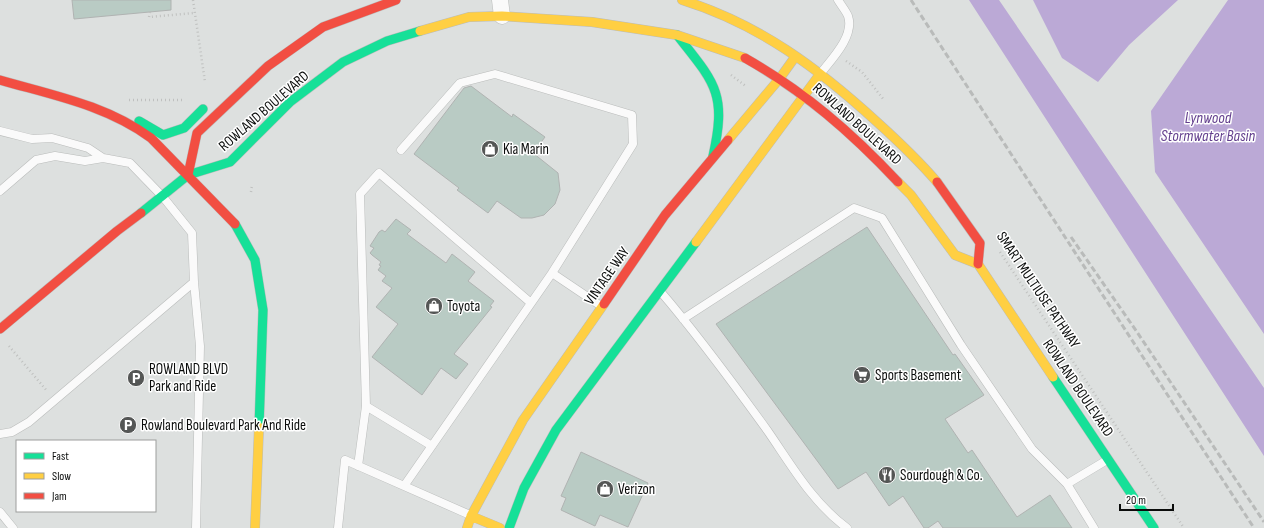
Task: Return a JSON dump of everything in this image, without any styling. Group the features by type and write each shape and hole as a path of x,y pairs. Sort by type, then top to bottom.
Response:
{"main road":[{"name":"ROWLAND BOULEVARD","path":"188,175 197,133 268,66 323,27 396,0"},
{"name":"ROWLAND BOULEVARD","path":"682,0 697,4 759,31 820,74 889,134 936,182 980,243 978,264"},
{"name":"ROWLAND BOULEVARD","path":"0,329 117,231 163,197 188,175 230,162 290,102 344,62 387,41 469,17 502,16 592,22 677,35 742,56 780,78 804,94 871,153 911,195 955,255 978,264 1154,528"},
{"path":"677,35 711,79 720,103 719,131 711,161"},
{"name":"VINTAGE WAY","path":"467,528 471,516 523,420 666,215 780,78 795,57"},
{"path":"260,60 278,58"},
{"path":"509,528 524,488 556,430 820,74"},
{"path":"0,80 89,105 126,122 150,138 238,227 255,260 263,310 255,528"},
{"path":"126,122 138,120 164,135 184,128 209,102"},
{"path":"471,516 500,528"}],"street":[{"path":"500,0 502,16"}],"lane":[{"path":"820,74 836,54 846,38 848,17 838,0"},
{"path":"401,150 460,83 495,74 632,115 633,144 552,273 404,486"},
{"path":"0,131 32,139 52,138 88,148 103,158 130,164 163,197 192,233 194,282 200,346 196,528"},
{"path":"0,191 36,160 55,156 85,161 103,158"},
{"path":"358,466 366,406 360,194 379,173 531,303"},
{"path":"683,319 854,208 882,218 961,345 1032,449 1067,484 1094,528"},
{"path":"552,273 602,307"},
{"path":"0,434 12,432 29,422 194,282"},
{"path":"660,290 767,430 796,475 822,507 847,528"},
{"path":"366,406 432,446"},
{"path":"1067,484 1108,459"},
{"path":"338,528 345,460 471,516"},
{"path":"0,512 14,528"}],"path":[{"path":"193,0 206,82"},
{"path":"150,12 149,17 194,13"},
{"path":"836,54 862,72 887,103"},
{"path":"725,71 748,88"},
{"path":"128,100 186,100"},
{"path":"251,192 252,185"},
{"name":"SMART MULTIUSE PATHWAY","path":"995,246 1184,528"},
{"path":"5,340 55,400"}],"water":[{"path":"969,0 999,0 1264,388 1264,456"},
{"path":"1033,0 1178,0 1129,45 1098,82 1062,58"},
{"name":"Lynwood Stormwater Basin","path":"1228,0 1264,0 1264,334 1155,172 1151,111"}],"building":[{"path":"72,0 171,0 171,10 74,19"},
{"path":"471,86 512,117 513,114 545,137 533,153 558,173 560,190 555,204 544,215 532,218 521,218 497,201 488,213 457,190 459,188 414,154 464,88"},
{"name":"Toyota","path":"396,219 411,230 407,234 446,263 452,254 475,272 468,281 494,301 490,306 492,307 454,354 468,364 456,379 441,368 422,395 372,357 398,324 376,307 392,288 382,281 386,276 378,270 381,266 379,265 381,262 370,253 374,248 370,246 379,232 382,230 385,232"},
{"name":"Sports Basement","path":"867,227 953,355 955,354 984,395 945,419 968,453 972,450 1017,517 1050,495 1072,528 943,528 938,521 928,528 924,528 903,496 889,506 866,472 838,489 716,324"},
{"name":"Verizon","path":"581,452 648,483 628,527 600,515 595,526 561,510 566,498 561,496"}],"railway":[{"path":"911,0 1254,528"},
{"path":"1071,237 1137,332 1264,522"}],"traffic: fast":[{"path":"141,213 188,175 230,162 290,102 343,62 387,41 420,31"},
{"path":"677,35 701,65 709,78 718,103 719,117 713,156"},
{"path":"139,121 163,135 184,128 203,109"},
{"path":"235,224 255,260 263,310 259,427"},
{"path":"509,528 524,488 556,430 696,242"},
{"path":"1053,377 1154,528"}],"traffic: slow":[{"path":"682,0 737,22 762,35 810,66 855,102 877,122 908,151 937,182"},
{"path":"420,31 469,17 502,16 592,22 677,35 745,58"},
{"path":"728,140 780,78 795,57"},
{"path":"696,242 820,74"},
{"path":"898,182 911,195 955,255 978,264 1053,377"},
{"path":"467,528 471,516 523,420 604,304"},
{"path":"255,528 259,427"},
{"path":"471,516 500,528"}],"traffic: jam":[{"path":"188,175 197,133 268,66 323,27 396,0"},
{"path":"745,58 788,85 826,114 863,146 898,182"},
{"path":"0,80 78,102 116,117 134,127 151,138 235,224"},
{"path":"604,304 665,215 728,140"},
{"path":"937,182 980,243 978,264"},
{"path":"0,329 117,231 141,213"}],"place":[{"name":"Kia Marin","path":"490,149"},
{"name":"Toyota","path":"434,306"},
{"name":"Sports Basement","path":"862,375"},
{"name":"ROWLAND BLVD Park and Ride","path":"136,378"},
{"name":"Rowland Boulevard Park And Ride","path":"128,425"},
{"name":"Sourdough & Co.","path":"887,475"},
{"name":"Verizon","path":"605,489"}]}
